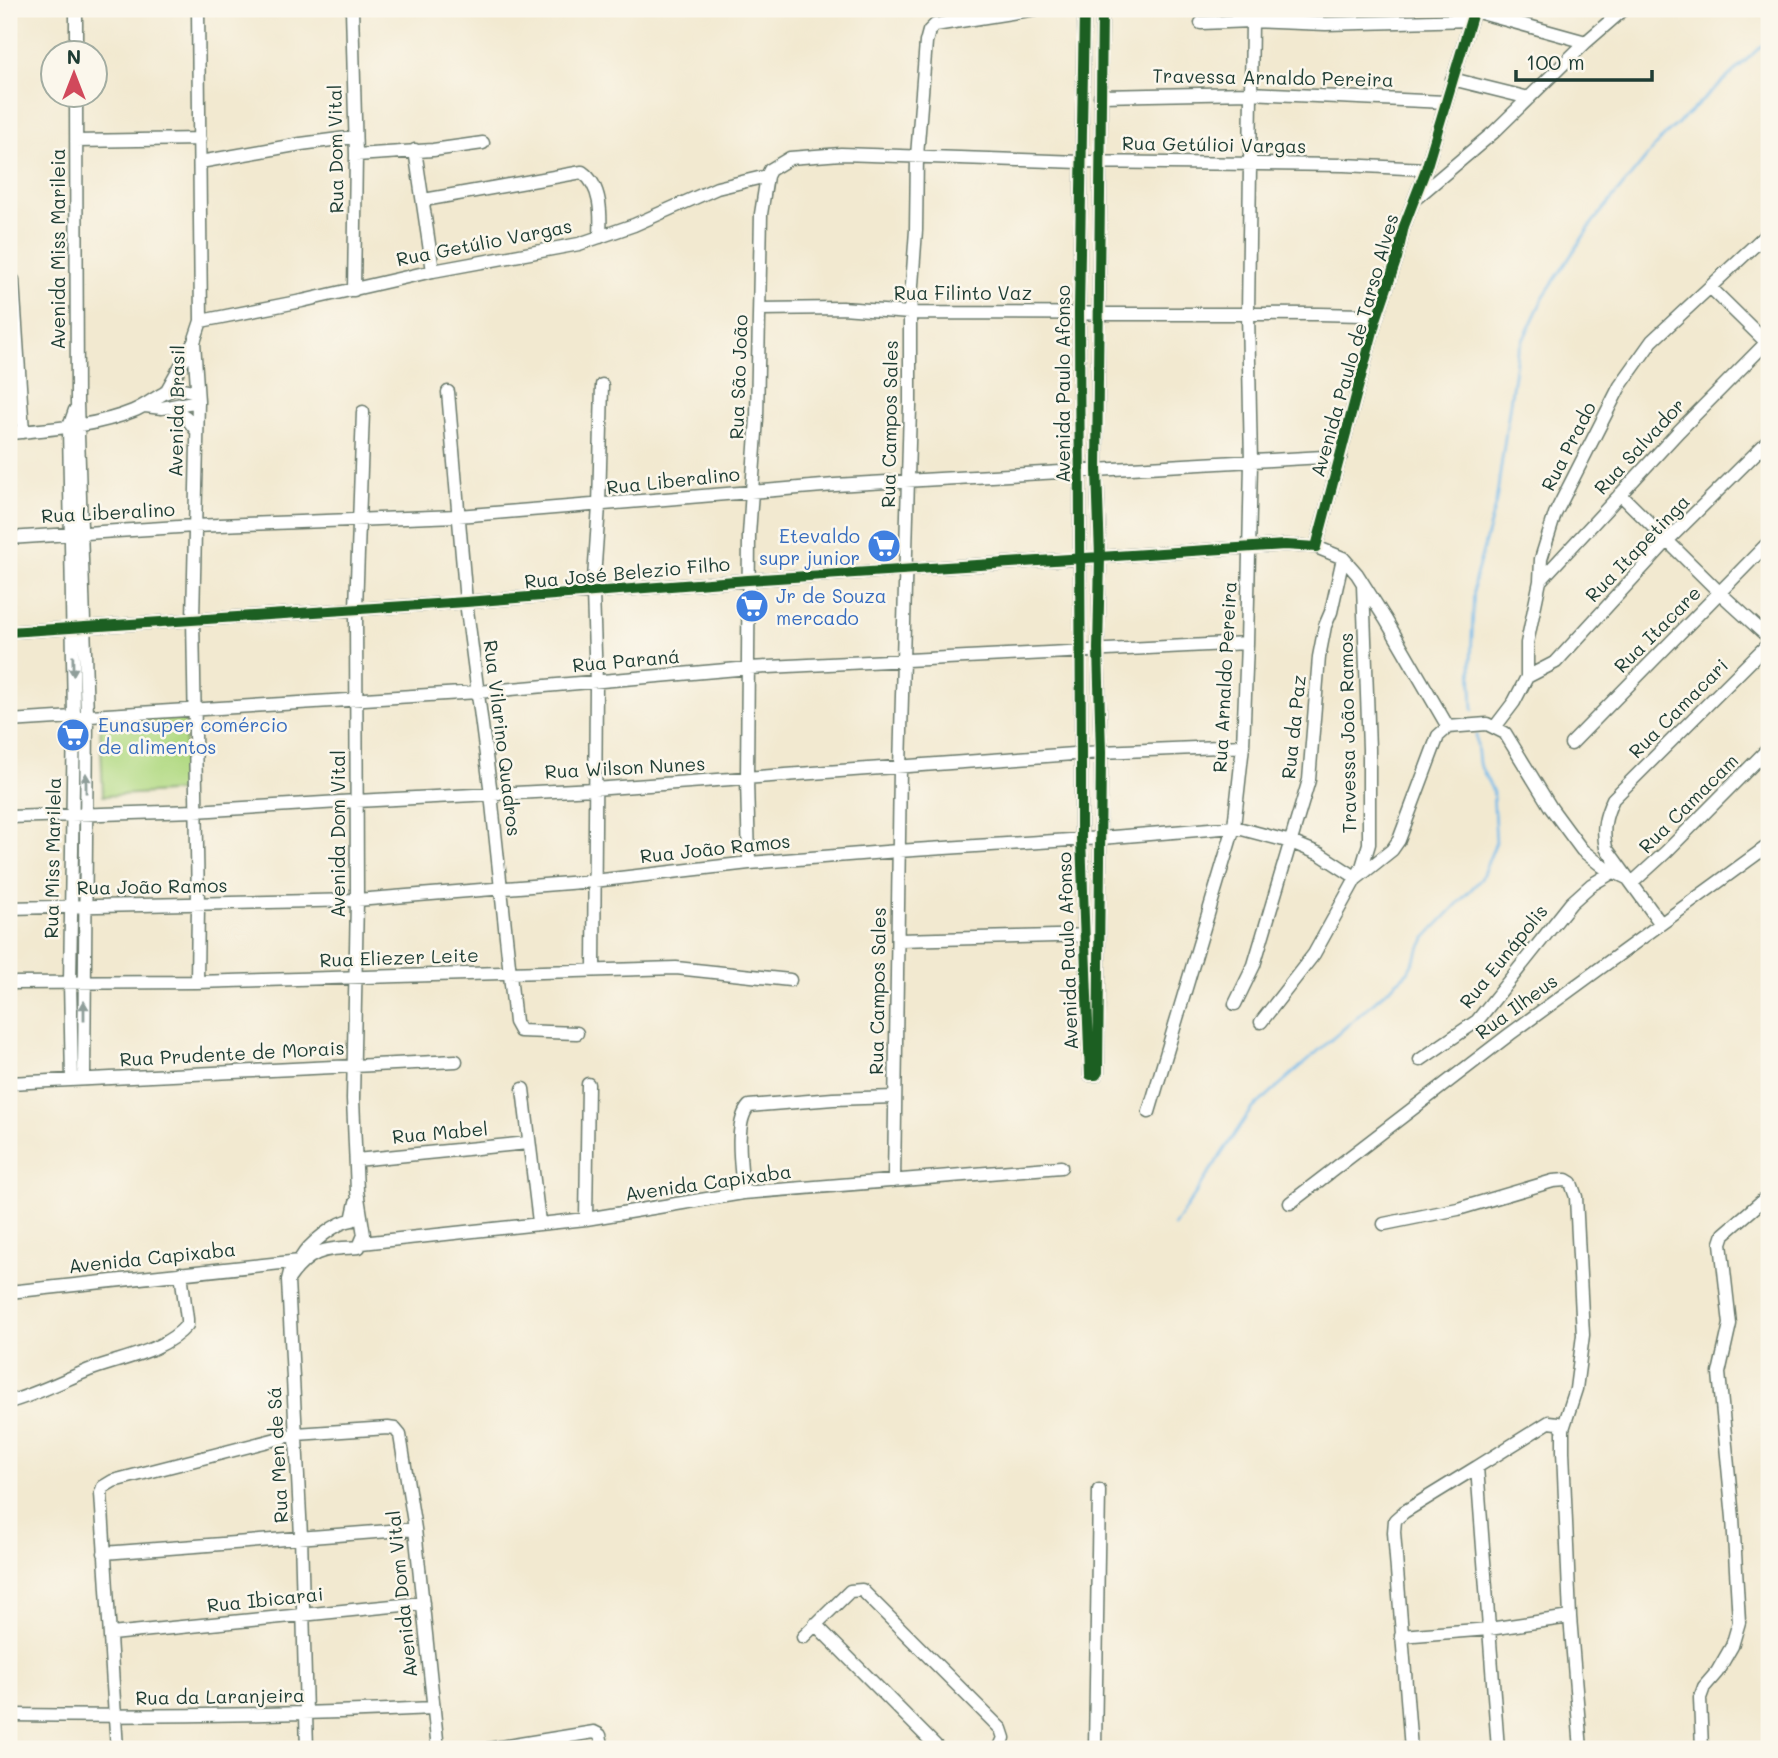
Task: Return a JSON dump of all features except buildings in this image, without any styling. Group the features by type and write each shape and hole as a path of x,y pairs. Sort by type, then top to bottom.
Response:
{"street":[{"path":"76,9 76,38"},
{"name":"Avenida Brasil","path":"197,982 193,619 197,397 194,342 201,321 198,9"},
{"name":"Rua Dom Vital","path":"352,9 356,155 354,290"},
{"name":"Rua Campos Sales","path":"894,1181 898,850 910,313 922,75 929,31 935,26 1036,9"},
{"name":"Avenida Paulo Afonso","path":"1084,9 1079,312 1081,839 1090,1075 1096,1075 1098,1072 1101,935 1098,649 1100,558 1097,470 1102,9"},
{"path":"1415,199 1529,99 1586,42 1624,9"},
{"path":"1201,23 1252,21 1326,24 1473,13 1586,42"},
{"name":"Avenida Paulo de Tarso Alves","path":"1316,548 1376,320 1397,258 1404,226 1426,169 1473,13"},
{"name":"Rua Arnaldo Pereira","path":"1149,1112 1234,827 1243,746 1251,463 1248,313 1252,21"},
{"path":"1452,79 1529,99"},
{"name":"Travessa Arnaldo Pereira","path":"1100,96 1250,93 1446,102"},
{"name":"Avenida Miss Marileia","path":"74,426 77,403 76,108"},
{"path":"200,162 354,137"},
{"path":"76,141 200,139"},
{"path":"356,155 432,150 482,143"},
{"path":"415,150 433,271"},
{"path":"767,176 778,163 809,155 917,156"},
{"name":"Rua Getúlioi Vargas","path":"917,156 1426,169"},
{"path":"424,200 582,173 594,182 600,208 600,237"},
{"name":"Rua Getúlio Vargas","path":"201,321 433,271 579,244 634,225 718,188 767,176"},
{"name":"Rua São João","path":"749,863 748,580 757,418 761,215 767,176"},
{"name":"Rua Prado","path":"1495,727 1514,702 1527,677 1527,643 1540,581 1541,559 1555,514 1620,386 1652,341 1769,232"},
{"path":"13,280 23,432"},
{"path":"1710,287 1768,343"},
{"name":"Rua Filinto Vaz","path":"759,309 842,308 910,313 1363,315 1376,320"},
{"path":"9,433 74,426 124,415 145,406 167,390 194,342"},
{"name":"Rua Salvador","path":"1540,581 1724,384 1768,343"},
{"path":"594,970 596,683 593,593 599,506 602,385"},
{"path":"167,390 177,388 197,397"},
{"name":"Rua Vilarino Quadros","path":"448,392 466,603 491,794 515,1022 520,1031 577,1033"},
{"path":"145,406 170,407 197,397"},
{"path":"170,407 186,417 195,429"},
{"name":"Avenida Dom Vital","path":"357,1245 364,1235 357,1191 353,1066 357,900 356,608 363,412"},
{"name":"Rua Miss Marilela","path":"74,426 80,716 86,813 77,906"},
{"name":"Rua Itapetinga","path":"1527,677 1556,662 1669,539 1769,440"},
{"name":"Rua Liberalino","path":"9,538 194,526 458,516 751,491 1341,456"},
{"path":"1620,494 1769,638"},
{"name":"Rua Itacare","path":"1572,744 1769,542"},
{"path":"1249,548 1285,545 1316,548 1343,558 1357,574 1410,658 1448,727"},
{"name":"Rua José Belezio Filho","path":"9,632 1249,548"},
{"name":"Rua da Paz","path":"1235,1004 1254,965 1309,780 1319,657 1343,558"},
{"name":"Travessa João Ramos","path":"1357,878 1369,844 1369,749 1363,584"},
{"name":"Rua Paraná","path":"9,721 478,692 749,668 1081,649 1247,643"},
{"name":"Rua Camacari","path":"1630,880 1606,848 1602,834 1605,815 1613,799 1769,643"},
{"name":"Rua Miss Marilela","path":"78,1079 77,906 71,814 80,716"},
{"path":"1261,1022 1314,954 1357,878 1392,850 1399,840 1438,736 1448,727 1487,724 1504,733 1551,808 1582,850 1602,866 1630,880 1661,925"},
{"name":"Rua Wilson Nunes","path":"9,817 195,811 594,789 1101,752 1243,746"},
{"name":"Rua Camacam","path":"1630,880 1666,852 1769,748"},
{"name":"Rua João Ramos","path":"9,908 357,900 594,881 749,863 898,850 1234,827 1291,842 1320,854 1357,878"},
{"name":"Rua Ilheus","path":"1290,1203 1510,1034 1769,845"},
{"name":"Rua Eunápolis","path":"1420,1060 1477,1021 1571,903 1591,885 1613,872"},
{"path":"899,940 1101,935"},
{"name":"Rua Eliezer Leite","path":"9,983 197,982 676,968 789,980"},
{"name":"Rua Prudente de Morais","path":"9,1083 456,1061"},
{"path":"586,1219 588,1084"},
{"path":"523,1088 539,1222"},
{"path":"743,1194 740,1126 743,1112 749,1106 832,1098 894,1097"},
{"name":"Rua Mabel","path":"356,1160 528,1143"},
{"name":"Avenida Capixaba","path":"288,1280 310,1255 357,1245 539,1222 586,1219 743,1194 1060,1167"},
{"path":"1384,1224 1458,1209 1553,1181 1566,1180 1571,1183 1576,1197 1583,1335 1576,1389 1563,1429 1570,1617 1581,1749"},
{"path":"288,1280 290,1271 316,1240 344,1221 352,1220 357,1191"},
{"path":"1702,1749 1700,1698 1704,1687 1717,1672 1732,1646 1739,1622 1733,1518 1719,1373 1730,1324 1721,1242 1724,1234 1769,1195"},
{"name":"Avenida Capixaba","path":"9,1292 300,1261"},
{"path":"9,1402 37,1394 91,1369 153,1348 178,1333 187,1325 181,1273"},
{"name":"Rua Men de Sá","path":"288,1280 301,1536 307,1749"},
{"path":"1411,1749 1395,1520 1549,1422 1558,1423 1563,1429"},
{"name":"Avenida Dom Vital","path":"296,1433 388,1428 395,1429 400,1436 415,1529 438,1749"},
{"path":"117,1749 101,1493 108,1482 296,1433"},
{"path":"1477,1467 1498,1749"},
{"path":"1095,1749 1099,1490"},
{"path":"104,1553 415,1529"},
{"path":"803,1637 850,1591 862,1590 1001,1729 1003,1738 999,1749"},
{"name":"Rua Ibicarai","path":"111,1634 423,1603"},
{"path":"1401,1636 1489,1629 1570,1617"},
{"path":"816,1624 939,1749"},
{"name":"Rua da Laranjeira","path":"9,1715 116,1717 307,1714 432,1708"},
{"path":"488,1749 594,1732 600,1735 603,1749"}],"green space":[{"path":"185,716 185,791 103,796 100,721"}],"waterway":[{"path":"1473,710 1471,663 1474,583 1496,502 1517,353 1544,296 1593,222 1663,137 1769,39"},
{"path":"1174,1226 1250,1111 1408,972 1426,937 1481,879 1496,842 1493,792 1479,763 1476,735"}],"cycle path":[{"path":"1084,9 1079,312 1081,839 1090,1075 1096,1075 1098,1072 1101,752 1097,470 1102,9"},
{"path":"9,632 1285,545 1316,547 1376,320 1397,258 1404,226 1426,169 1474,9"}],"place":[{"name":"Etevaldo supr junior","path":"884,546"},
{"name":"Jr de Souza mercado","path":"752,606"},
{"name":"Eunasuper comércio de alimentos","path":"73,735"}]}
